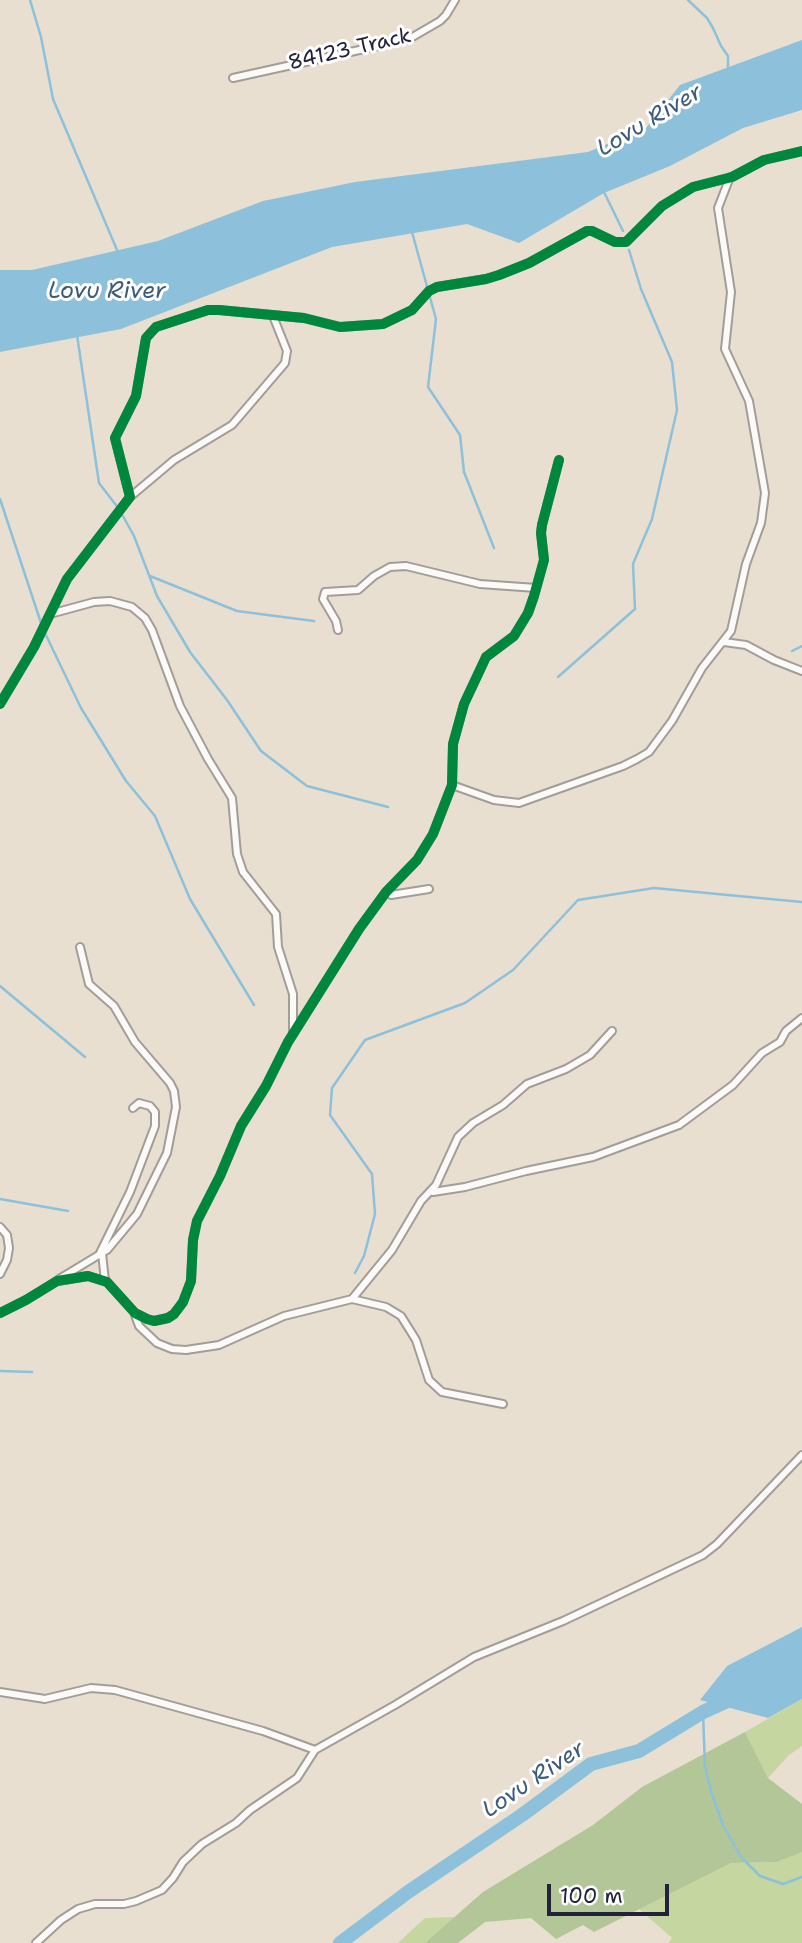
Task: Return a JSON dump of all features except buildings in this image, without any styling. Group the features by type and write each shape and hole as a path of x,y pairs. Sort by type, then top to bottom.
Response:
{"street":[{"name":"84123 Track","path":"233,78 408,39 440,21 455,0"},
{"path":"130,497 115,439 136,396 144,346 149,332 161,324 208,310 304,318 340,327 383,324 412,310 429,291 437,287 499,275 529,263 587,231 598,233 615,242 626,242 649,217 676,196 700,184 730,177 764,160 802,151"},
{"path":"452,785 494,800 519,803 637,759 649,752 672,721 702,668 731,631 746,564 761,523 765,493 751,408 725,349 731,292 718,208 730,177"},
{"path":"0,704 34,647 67,579 130,497 174,460 232,425 285,363 287,351 273,316"},
{"path":"57,1281 88,1276 105,1281 135,1313 147,1319 160,1320 174,1314 185,1298 191,1282 193,1240 200,1214 241,1126 267,1086 293,1034 359,929 386,892 424,850 433,834 452,785 453,744 464,704 486,657 514,636 523,624 536,588 544,560 541,533 559,460"},
{"path":"338,630 336,621 323,599 325,592 358,590 390,567 406,566 480,584 536,588"},
{"path":"50,614 94,601 110,601 132,607 145,618 152,630 180,706 232,798 237,853 243,872 277,918 278,947 293,994 293,1034"},
{"path":"724,642 746,645 802,671"},
{"path":"386,892 391,895 429,889"},
{"path":"0,1313 101,1254 116,1240 137,1214 158,1174 171,1138 176,1098 170,1083 135,1042 121,1015 89,984 80,947"},
{"path":"431,1192 465,1187 593,1157 679,1125 726,1091 758,1057 780,1042 786,1031 802,1018"},
{"path":"352,1299 391,1250 421,1202 431,1192 454,1144 466,1129 503,1105 527,1084 566,1069 590,1055 612,1031"},
{"path":"105,1281 101,1254 130,1192 155,1126 155,1112 150,1105 139,1103 132,1108"},
{"path":"0,1227 7,1235 9,1248 0,1274"},
{"path":"135,1313 139,1326 149,1338 172,1349 186,1350 219,1345 284,1316 352,1299 386,1307 401,1316 416,1340 429,1380 442,1392 503,1404"},
{"path":"36,1943 61,1920 78,1909 95,1904 136,1901 162,1890 202,1844 298,1778 315,1750 474,1657 563,1621 691,1563 717,1544 802,1455"},
{"path":"0,1692 45,1699 90,1688 115,1690 263,1731 315,1750"}],"green space":[{"path":"802,1699 802,1746 789,1755 768,1778 745,1732"},
{"path":"745,1732 768,1778 802,1804 802,1852 777,1862 731,1863 594,1932 583,1925 556,1939 531,1918 485,1922 458,1943 425,1943 483,1892 593,1825 642,1787"},
{"path":"802,1851 802,1943 668,1943 672,1938 639,1909 731,1863 777,1862"},
{"path":"455,1917 425,1943 398,1943 425,1918"}],"water":[{"name":"Lovu River","path":"802,40 802,110 743,128 670,166 604,193 519,243 467,224 332,247 121,329 0,352 0,270 32,270 158,241 263,201 355,182 588,152 646,128 680,85"},
{"path":"802,1627 802,1699 768,1718 700,1700 727,1666"}],"waterway":[{"path":"30,0 41,37 53,99 117,250"},
{"path":"688,0 707,18 713,28 728,56 728,70"},
{"path":"603,190 623,231"},
{"path":"412,232 436,319 428,387 460,435 464,472 494,548"},
{"path":"558,677 635,609 633,564 652,519 677,410 672,362 641,289 629,250"},
{"path":"77,335 99,483 119,509 134,536 157,596 190,652 261,751 307,786 388,807"},
{"path":"0,499 43,629 81,708 126,781 155,816 190,899 254,1005"},
{"path":"150,576 237,611 314,621"},
{"path":"792,651 802,646"},
{"path":"355,1273 364,1256 375,1214 372,1174 330,1115 332,1088 365,1040 465,1003 513,970 578,900 654,888 802,902"},
{"path":"0,986 85,1057"},
{"path":"0,1199 68,1211"},
{"path":"0,1371 32,1372"},
{"name":"Lovu River","path":"340,1943 591,1764 639,1751 703,1712 734,1698"},
{"path":"703,1712 705,1767 711,1791 723,1825 741,1857 760,1876 783,1884 802,1877"}],"cycle path":[{"path":"0,704 34,647 67,579 130,497 115,438 136,396 146,338 156,327 208,310 304,318 340,327 383,324 412,310 429,291 437,287 499,275 529,263 587,231 615,242 626,242 662,206 693,187 732,177 764,160 802,151"},
{"path":"0,1313 57,1281 88,1276 107,1282 135,1313 154,1321 168,1318 183,1302 191,1281 197,1221 241,1126 266,1086 288,1042 359,929 386,892 417,860 433,834 452,785 453,744 464,704 486,657 514,636 528,613 534,596 544,560 542,525 559,460"}]}
